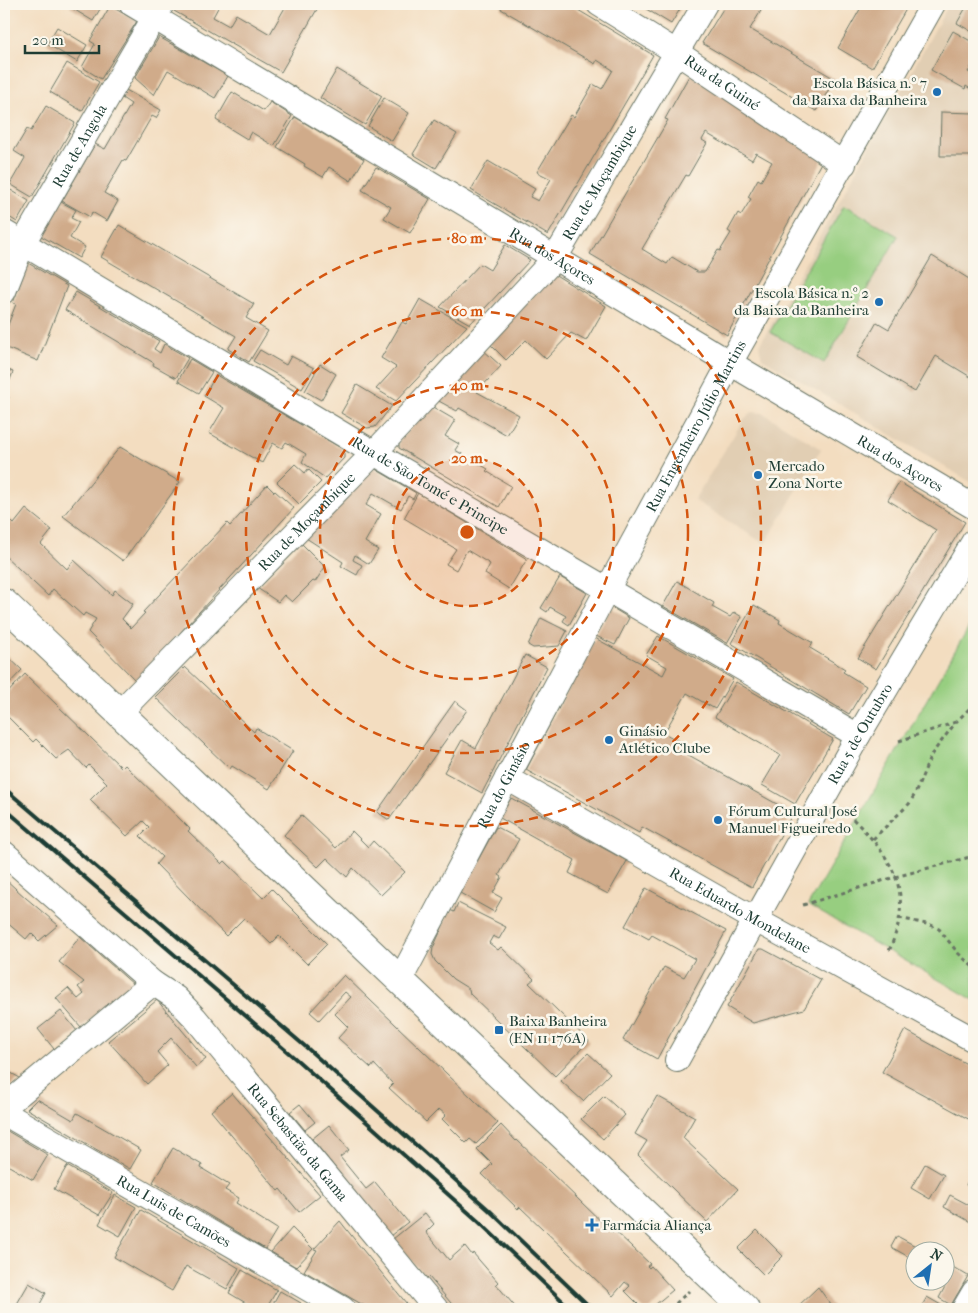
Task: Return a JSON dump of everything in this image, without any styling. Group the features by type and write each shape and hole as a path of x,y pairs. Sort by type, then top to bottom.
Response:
{"main road":[{"path":"4,603 745,1309"}],"street":[{"name":"Rua dos Açores","path":"132,4 159,10 554,258 974,507"},
{"name":"Rua da Guiné","path":"599,4 676,52 844,164"},
{"name":"Rua de Moçambique","path":"119,713 374,453 554,258 705,4"},
{"name":"Rua Engenheiro Júlio Martins","path":"607,590 730,363 933,4"},
{"name":"Rua de Angola","path":"4,291 13,237 159,10"},
{"name":"Rua de São Tomé e Principe","path":"13,237 374,453 858,736"},
{"name":"Rua 5 de Outubro","path":"677,1060 858,736 974,541"},
{"name":"Rua do Ginásio","path":"400,980 607,590"},
{"name":"Rua Eduardo Mondelane","path":"507,778 756,920 974,1040"},
{"name":"Rua Sebastião da Gama","path":"4,853 154,983 176,998 195,1018 436,1309"},
{"path":"4,1107 154,983"},
{"name":"Rua Luis de Camões","path":"4,1113 343,1309"},
{"path":"964,1309 974,1292"}],"path":[{"path":"873,839 909,804 931,754 956,722 974,704"},
{"path":"898,741 956,722"},
{"path":"853,819 873,839 888,860 895,877 899,895 899,918 888,954"},
{"path":"803,905 895,877 974,856"},
{"path":"899,918 931,925 939,929 958,953 974,968"}],"shaded area":[{"name":"Escola Básica n.º 2 da Baixa da Banheira","path":"949,4 974,4 974,484 762,358 759,346"},
{"name":"Mercado Zona Norte","path":"752,412 763,413 821,449 765,544 694,500 744,419"}],"green space":[{"path":"844,205 898,236 824,363 770,332"},
{"path":"974,618 974,1000 808,905"}],"building":[{"path":"72,4 103,4 93,21 70,7"},
{"path":"178,4 220,4 213,17 229,26 236,14 270,34 287,4 320,4 281,72 174,11"},
{"path":"498,4 568,4 653,55 548,235 471,190 488,161 535,189 530,197 538,201 551,179 537,172 571,115 574,117 593,84 602,89 613,70 597,60 595,64 501,9 502,6"},
{"path":"638,4 683,4 671,24"},
{"path":"726,4 765,4 750,29 835,79 816,111 702,43"},
{"path":"863,4 909,4 872,68 838,48"},
{"path":"968,4 974,4 974,33 957,23"},
{"path":"110,6 137,21 101,79 82,67 95,44 90,41"},
{"path":"57,27 87,45 77,62 47,44"},
{"path":"953,31 974,43 974,62 968,72 973,74 974,91 966,86 965,89 931,70"},
{"path":"159,37 228,76 215,98 168,70 154,95 135,78"},
{"path":"67,63 99,82 82,111 50,92"},
{"path":"337,69 382,96 365,125 320,98"},
{"path":"690,74 749,110 747,114 823,159 727,335 590,254 668,120 665,119","holes":["706,133 752,160 756,153 772,162 761,181 758,179 748,197 751,199 741,215 738,213 728,231 731,233 705,272 697,272 672,257 667,264 642,249 707,143 702,140"]},
{"path":"126,90 161,110 156,118 152,116 126,161 123,160 104,193 118,201 107,221 92,212 90,217 62,201 95,144 105,149 131,104 122,98"},
{"path":"232,92 264,111 270,102 292,116 274,146 251,132 247,139 216,120"},
{"path":"384,98 409,113 392,141 368,126"},
{"path":"46,106 75,123 32,197 10,184 25,158 14,151 27,129 31,131"},
{"path":"941,112 974,113 974,156 940,156"},
{"path":"295,117 364,159 351,181 329,167 323,177 277,147"},
{"path":"434,120 457,134 436,168 413,154"},
{"path":"376,167 430,199 410,233 384,218 391,207 362,190"},
{"path":"4,186 29,201 17,222 4,214"},
{"path":"61,202 76,210 71,218 79,222 70,238 85,247 79,258 41,236"},
{"path":"119,225 254,304 246,318 268,331 249,362 228,349 236,336 101,257"},
{"path":"505,245 530,260 470,324 440,307 480,264 490,270"},
{"path":"932,256 974,282 974,379 936,356 915,392 857,357 877,322 889,329"},
{"path":"28,263 67,286 38,361 4,347 4,335 16,304 13,303"},
{"path":"554,274 606,306 586,341 571,333 546,359 526,340 506,360 489,343"},
{"path":"76,292 159,341 154,349 160,353 164,344 188,358 176,378 65,310"},
{"path":"420,299 467,326 396,401 376,389 396,367 381,358 402,322 406,324"},
{"path":"482,349 501,366 477,392 519,415 507,435 459,408 457,411 437,400"},
{"path":"260,350 286,365 291,356 314,368 302,389 253,361"},
{"path":"190,359 212,372 199,393 178,381"},
{"path":"320,364 336,374 321,400 305,391"},
{"path":"4,368 13,372 6,390 4,389"},
{"path":"216,375 341,448 344,451 344,458 325,478 302,462 306,454 286,442 282,448 273,443 262,463 209,433 224,408 204,396"},
{"path":"357,385 392,406 375,427 367,428 341,413"},
{"path":"4,395 9,397 4,410"},
{"path":"431,406 455,420 445,436 459,444 455,450 488,469 486,471 511,486 499,507 399,448 399,441"},
{"path":"120,447 180,482 123,561 63,516"},
{"path":"295,464 305,473 308,469 321,482 299,504 277,482"},
{"path":"372,467 416,493 413,499 408,496 401,509 373,493 366,505 381,514 365,542 378,550 369,564 355,555 353,560 362,565 357,575 341,566 343,562 306,538"},
{"path":"899,482 965,522 876,669 858,658 936,530 888,500"},
{"path":"267,485 294,508 136,681 88,632 96,619 85,613 83,616 53,589 48,596 4,555 4,514 14,524 26,509 52,530 41,544 67,569 74,560 112,595 115,590 133,604 122,619 131,628 145,613 143,612 227,523 230,526"},
{"path":"418,493 527,559 509,589 485,574 490,564 467,550 456,570 446,564 456,549 404,518"},
{"path":"301,543 325,567 315,582 313,581 292,602 284,595 278,602 257,588"},
{"path":"560,577 587,593 569,625 563,621 566,616 550,607 547,612 541,608"},
{"path":"677,581 714,603 712,607 730,617 734,612 742,617 727,643 663,606"},
{"path":"754,605 780,620 779,623 813,643 810,648 845,669 843,672 866,686 849,714 731,643"},
{"path":"611,607 629,618 615,645 596,636"},
{"path":"541,618 567,631 559,646 533,648 528,645"},
{"path":"658,636 733,679 715,709 687,693 664,733 689,747 685,753 793,813 752,887 642,827 639,833 526,770 595,638 663,675 667,667 646,655"},
{"path":"4,653 22,670 4,689"},
{"path":"525,655 547,667 482,793 444,772 462,740 476,748"},
{"path":"185,667 254,732 256,728 293,751 269,789 232,766 230,769 155,697"},
{"path":"25,674 122,768 125,765 190,829 188,831 222,864 225,861 263,898 272,889 327,944 307,964 279,936 271,944 244,918 226,936 156,864 162,857 140,836 149,827 143,821 127,836 90,800 107,783 89,765 86,768 69,750 56,759 36,739 33,742 4,713 4,697"},
{"path":"736,682 833,739 795,804 762,785 780,755 715,717"},
{"path":"455,701 467,710 389,820 377,812"},
{"path":"511,798 627,861 608,894 569,873 575,860 500,818"},
{"path":"301,815 336,848 352,831 368,847 373,841 405,872 381,895 353,868 347,877 327,858 318,867 284,835"},
{"path":"496,827 519,839 499,875 502,877 493,893 502,898 494,912 460,893"},
{"path":"5,879 58,925 39,941 31,933 26,939 5,921 4,923"},
{"path":"646,888 726,931 657,1059 623,1040 664,967 684,977 695,959 652,935 649,939 625,926"},
{"path":"458,903 506,927 499,939 493,936 489,943 498,950 501,947 534,979 529,983 589,1041 555,1076 470,994 469,989 453,979 435,961 432,954 433,948 450,910 454,912"},
{"path":"80,937 134,985 81,1027 56,998 68,988 78,999 84,994 78,987 84,982 59,962"},
{"path":"759,949 763,949 821,980 804,1009 753,1023 727,1007"},
{"path":"344,975 498,1123 476,1144 470,1139 466,1143 442,1119 446,1115 439,1109 426,1122 389,1088 393,1084 374,1064 371,1068 338,1038 348,1027 335,1014 351,997 345,992 319,1020 310,1012"},
{"path":"157,1000 206,1059 196,1067 171,1038 157,1052 168,1065 147,1084 108,1041"},
{"path":"61,1011 77,1031 54,1049 38,1029"},
{"path":"905,1030 974,1068 974,1122 882,1072"},
{"path":"588,1053 610,1073 583,1101 561,1081"},
{"path":"4,1069 20,1078 4,1091"},
{"path":"232,1093 320,1195 299,1212 280,1189 278,1191 211,1111"},
{"path":"604,1096 625,1115 603,1139 581,1119"},
{"path":"657,1096 695,1117 683,1138 738,1189 707,1222 638,1155 647,1141 635,1134"},
{"path":"37,1099 73,1120 77,1113 141,1150 130,1169 27,1109"},
{"path":"300,1104 315,1122 305,1130 290,1112"},
{"path":"329,1125 349,1150 340,1157 366,1189 375,1182 408,1222 390,1236 312,1139"},
{"path":"501,1125 612,1232 614,1230 650,1264 647,1266 649,1268 651,1266 673,1290 650,1309 643,1309 625,1291 630,1286 625,1282 613,1296 520,1207 518,1209 482,1174 492,1164 477,1149"},
{"path":"4,1129 48,1155 33,1180 4,1163"},
{"path":"173,1148 202,1165 201,1168 229,1185 225,1190 239,1198 236,1203 277,1229 265,1249 153,1182"},
{"path":"925,1164 944,1175 930,1199 911,1188"},
{"path":"67,1166 113,1193 99,1215 54,1189"},
{"path":"974,1169 974,1190 966,1185"},
{"path":"115,1195 136,1207 120,1236 99,1224"},
{"path":"950,1195 969,1205 974,1195 974,1224 944,1207"},
{"path":"141,1210 239,1268 227,1289 186,1266 172,1291 114,1257"},
{"path":"425,1213 434,1224 426,1232 449,1260 465,1246 498,1282 496,1284 517,1309 456,1309 429,1277 427,1279 393,1239"},
{"path":"340,1221 411,1309 370,1309 304,1271 317,1250 314,1249"},
{"path":"292,1228 313,1249 296,1267 271,1252"},
{"path":"757,1230 783,1256 764,1275 738,1249"},
{"path":"897,1236 906,1241 906,1255 891,1247"},
{"path":"956,1269 968,1276 951,1305 939,1298 943,1290 956,1290"},
{"path":"242,1270 277,1290 266,1309 256,1309 229,1293"},
{"path":"29,1283 46,1293 40,1304 49,1309 14,1309"},
{"path":"818,1287 834,1309 795,1309"},
{"path":"280,1291 301,1303 298,1309 270,1309"},
{"path":"927,1297 948,1309 920,1309"}],"railway":[{"path":"4,788 307,1048 489,1210 592,1309"},
{"path":"4,808 297,1060 478,1221 571,1309"}],"place":[{"name":"Escola Básica n.º 7 da Baixa da Banheira","path":"937,92"},
{"name":"Escola Básica n.º 2 da Baixa da Banheira","path":"879,302"},
{"name":"Mercado Zona Norte","path":"758,475"},
{"name":"Ginásio Atlético Clube","path":"609,740"},
{"name":"Fórum Cultural José Manuel Figueiredo","path":"718,820"},
{"name":"Baixa Banheira (EN 11 176A)","path":"499,1030"},
{"name":"Farmácia Aliança","path":"592,1225"}]}
